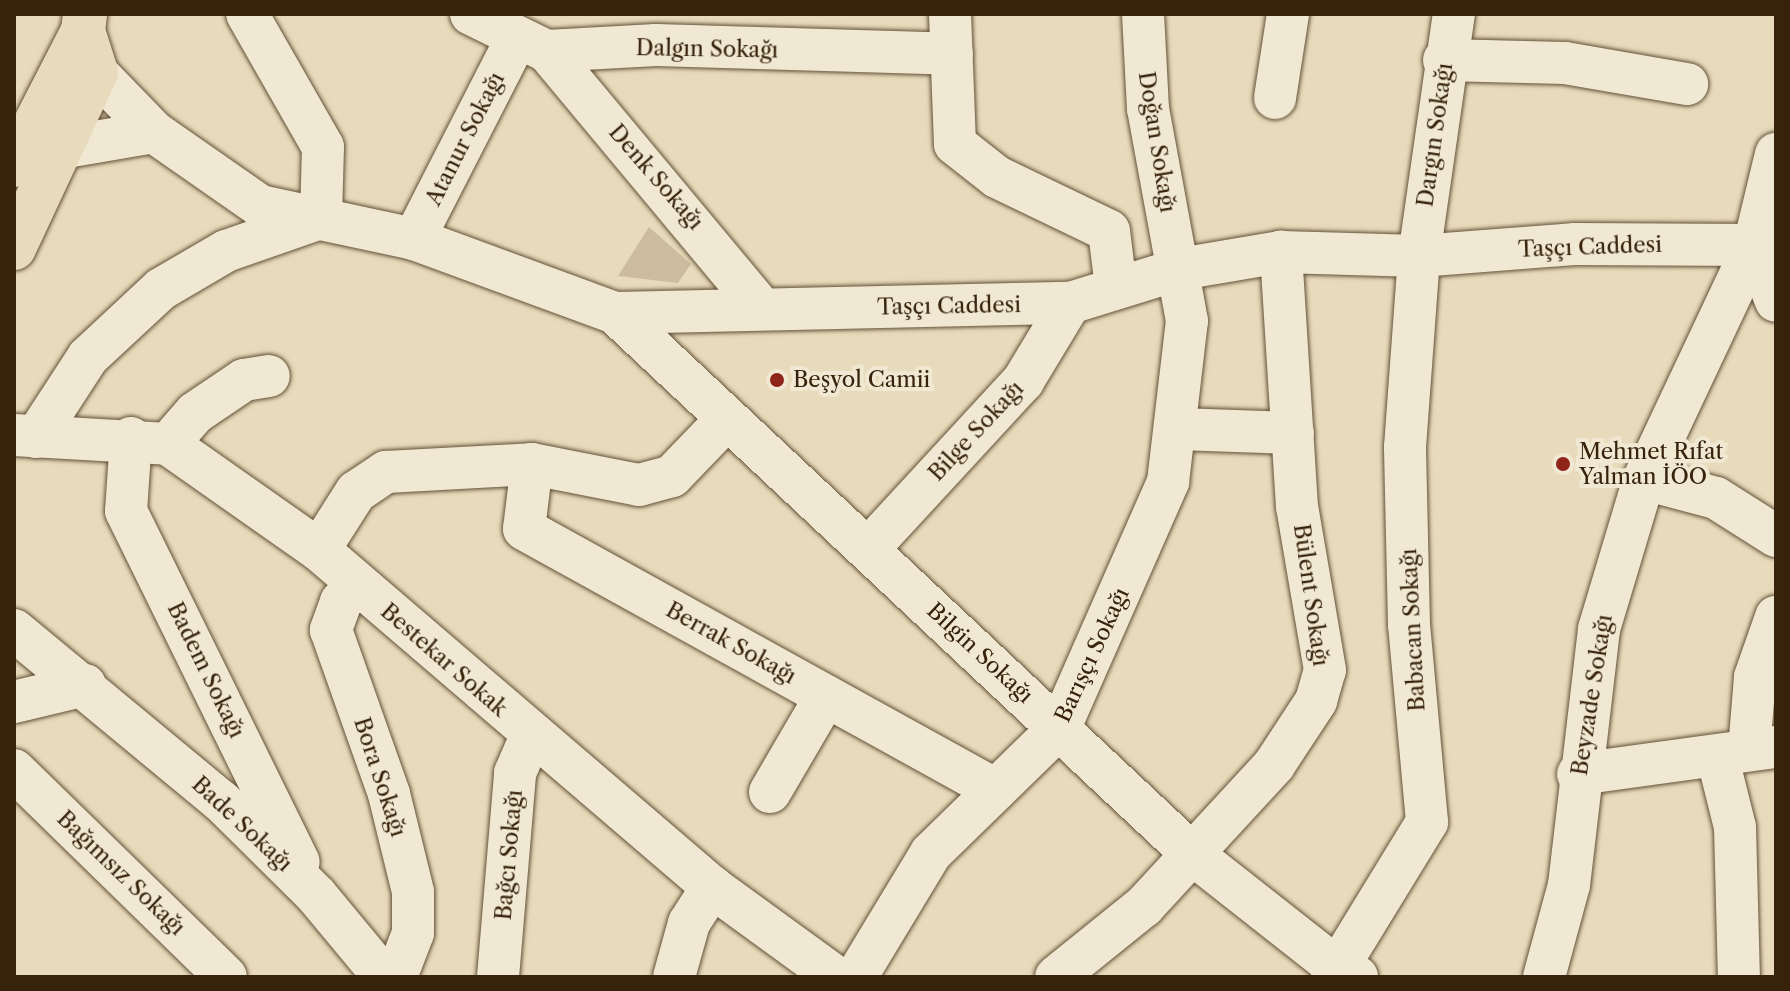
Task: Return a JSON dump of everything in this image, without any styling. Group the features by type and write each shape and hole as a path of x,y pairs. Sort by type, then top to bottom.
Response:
{"main road":[{"path":"14,248 66,147 96,72 84,23"},
{"path":"14,165 84,23"}],"street":[{"path":"25,436 88,357 161,289 226,251 321,218 323,147 247,14"},
{"path":"471,14 531,45"},
{"name":"Doğan Sokağı","path":"1143,14 1148,109 1180,269"},
{"path":"1275,98 1288,14"},
{"name":"Dargın Sokağı","path":"1419,256 1444,60 1454,14"},
{"name":"Dalgın Sokağı","path":"531,45 650,30 951,34"},
{"path":"951,34 955,144 997,177 1109,231 1116,287"},
{"name":"Atanur Sokağı","path":"414,239 531,45"},
{"name":"Denk Sokağı","path":"531,45 761,308"},
{"path":"1444,60 1565,63 1687,84"},
{"name":"Taşçı Caddesi","path":"96,72 154,132 260,206 414,239 615,313 1070,303 1180,269 1281,252 1419,256 1575,244 1765,248"},
{"path":"66,147 154,132"},
{"name":"Beyzade Sokağı","path":"1544,977 1569,885 1578,774 1599,629 1644,479 1765,248 1776,154"},
{"path":"1765,248 1776,301"},
{"name":"Bülent Sokağı","path":"1056,977 1144,906 1274,765 1316,701 1325,670 1297,507 1281,252"},
{"name":"Babacan Sokağı","path":"1342,974 1427,822 1409,625 1405,447 1419,256"},
{"name":"Barışçı Sokağı","path":"833,975 931,853 1060,727 1168,482 1178,429 1187,321 1180,269"},
{"name":"Bilge Sokağı","path":"868,549 1023,381 1070,303"},
{"name":"Bilgin Sokağı","path":"615,313 725,421 868,549 1191,853 1342,974"},
{"path":"25,436 149,441 244,380 269,376"},
{"path":"319,550 356,492 386,472 532,464 639,485 672,476 725,421"},
{"path":"1178,429 1293,433"},
{"name":"Bestekar Sokak","path":"149,441 319,550 531,736 712,887 833,975"},
{"name":"Badem Sokağı","path":"149,441 126,511 316,895"},
{"name":"Berrak Sokağı","path":"532,464 524,529 996,790"},
{"path":"1644,479 1716,498 1776,536"},
{"name":"Bora Sokağı","path":"357,584 341,602 331,630 389,794 413,892 413,933 396,977"},
{"path":"1739,977 1735,827 1748,752 1755,677 1776,617"},
{"name":"Bade Sokağı","path":"14,630 85,685 221,801 316,895 384,977"},
{"path":"14,702 85,685"},
{"path":"770,792 826,696"},
{"name":"Bağcı Sokağı","path":"498,977 515,773 531,736"},
{"path":"1578,774 1748,752"},
{"name":"Bağımsız Sokağı","path":"14,770 226,977"},
{"path":"674,977 689,923 712,887"}],"shaded area":[{"path":"649,227 691,264 678,283 618,276"}],"place":[{"name":"Beşyol Camii","path":"777,380"},
{"name":"Mehmet Rıfat Yalman İÖO","path":"1563,464"}]}
